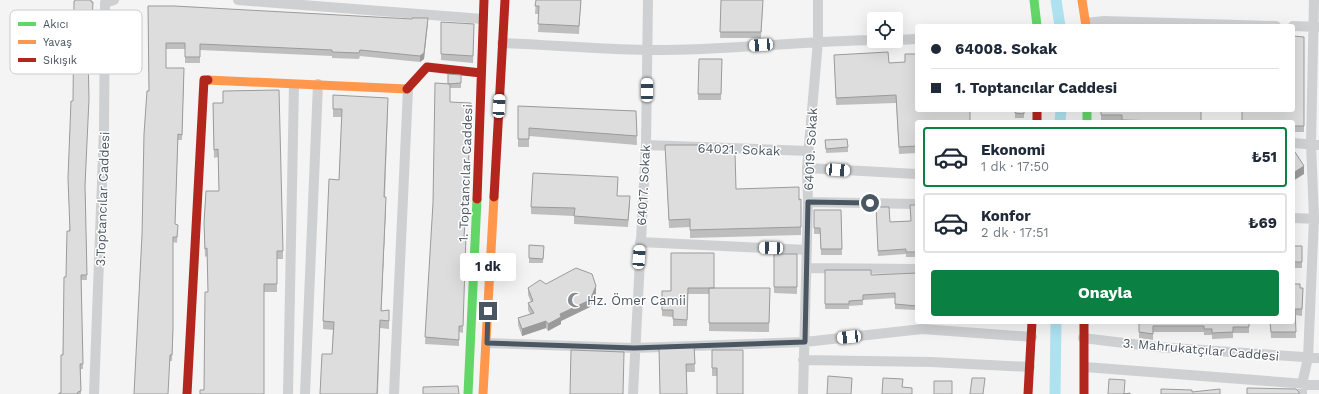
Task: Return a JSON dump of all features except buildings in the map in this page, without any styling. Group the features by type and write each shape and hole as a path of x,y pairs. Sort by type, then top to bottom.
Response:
{"street":[{"path":"238,0 483,19"},
{"name":"1. Toptancılar Caddesi","path":"468,394 474,290 484,0"},
{"path":"483,394 505,0"},
{"name":"64017. Sokak","path":"633,394 634,348 646,145 648,0"},
{"name":"64019. Sokak","path":"803,394 807,268 807,168 818,41 818,0"},
{"path":"1034,0 1037,24"},
{"path":"1082,0 1086,24 1104,21 1207,24"},
{"path":"1302,389 1308,358 1316,219 1316,27 1314,0"},
{"path":"1295,26 1316,27"},
{"path":"903,40 915,39"},
{"path":"502,43 647,50 703,49 818,41 867,40"},
{"path":"394,394 408,89 427,67 481,73"},
{"name":"3.Toptancılar Caddesi","path":"94,394 106,74"},
{"path":"187,394 204,80 408,89"},
{"path":"305,394 318,84"},
{"path":"288,394 294,85"},
{"path":"1295,143 1315,144"},
{"name":"64021. Sokak","path":"646,145 808,151"},
{"path":"807,168 915,174"},
{"path":"808,202 915,204"},
{"path":"1295,218 1316,219"},
{"path":"640,242 807,250"},
{"path":"807,268 915,269"},
{"path":"1028,394 1032,324"},
{"path":"1084,324 1084,394"},
{"path":"487,343 634,348 805,342 922,329 1032,337"},
{"name":"3. Mahrukatçılar Caddesi","path":"1083,338 1157,347 1319,358"},
{"path":"803,360 931,362 1030,367"},
{"name":"3. Mahrukatçılar Caddesi","path":"1085,367 1302,389 1319,384"}],"waterway":[{"path":"1056,0 1060,24"},
{"path":"1060,120 1061,112"},
{"path":"1055,394 1056,324"}],"traffic: fast":[{"path":"1034,0 1037,24"},
{"path":"1087,112 1087,120"},
{"path":"468,394 477,199"}],"traffic: slow":[{"path":"1082,0 1086,24"},
{"path":"208,80 407,89"},
{"path":"483,394 494,197"}],"traffic: jam":[{"path":"477,199 484,0"},
{"path":"494,197 505,0"},
{"path":"407,89 427,67 481,73"},
{"path":"187,394 204,80 208,80"},
{"path":"1037,112 1037,120"},
{"path":"1028,394 1032,324"},
{"path":"1084,324 1084,394"}],"place":[{"name":"Hz. Ömer Camii","path":"575,300"}],"route":[{"path":"488,311 487,343 634,348 805,342 808,202 870,203"}]}
